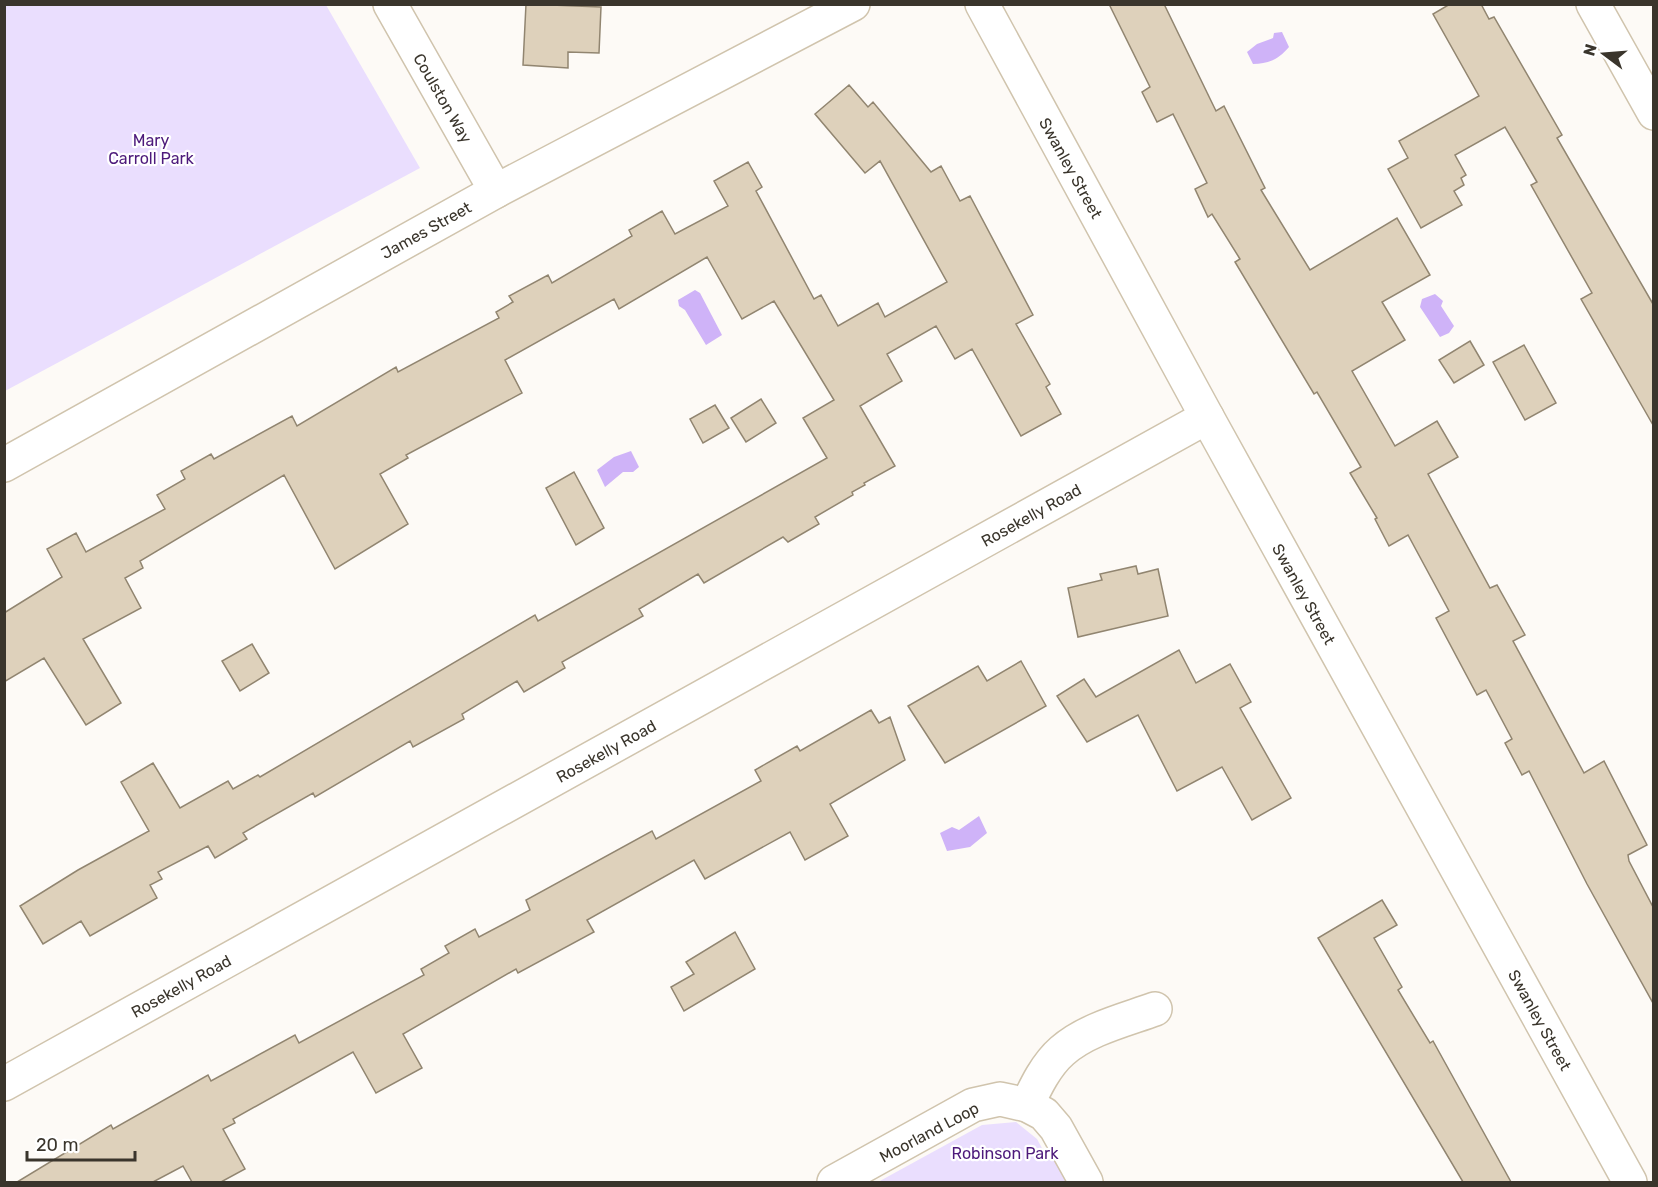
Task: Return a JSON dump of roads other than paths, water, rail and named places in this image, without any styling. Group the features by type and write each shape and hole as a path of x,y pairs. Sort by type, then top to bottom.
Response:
{"street":[{"name":"Coulston Way","path":"390,4 496,191"},
{"name":"James Street","path":"4,465 496,191 853,4"},
{"name":"Swanley Street","path":"982,4 1207,417 1630,1182"},
{"path":"1593,4 1653,113"},
{"name":"Rosekelly Road","path":"4,1084 1207,417"},
{"path":"1027,1105 1040,1078 1062,1051 1087,1035 1155,1009"},
{"name":"Moorland Loop","path":"834,1182 974,1105 1000,1099 1027,1105 1044,1114 1056,1128 1086,1182"}],"park label":[{"name":"Mary Carroll Park","path":"151,149"},
{"name":"Robinson Park","path":"1005,1153"}]}
